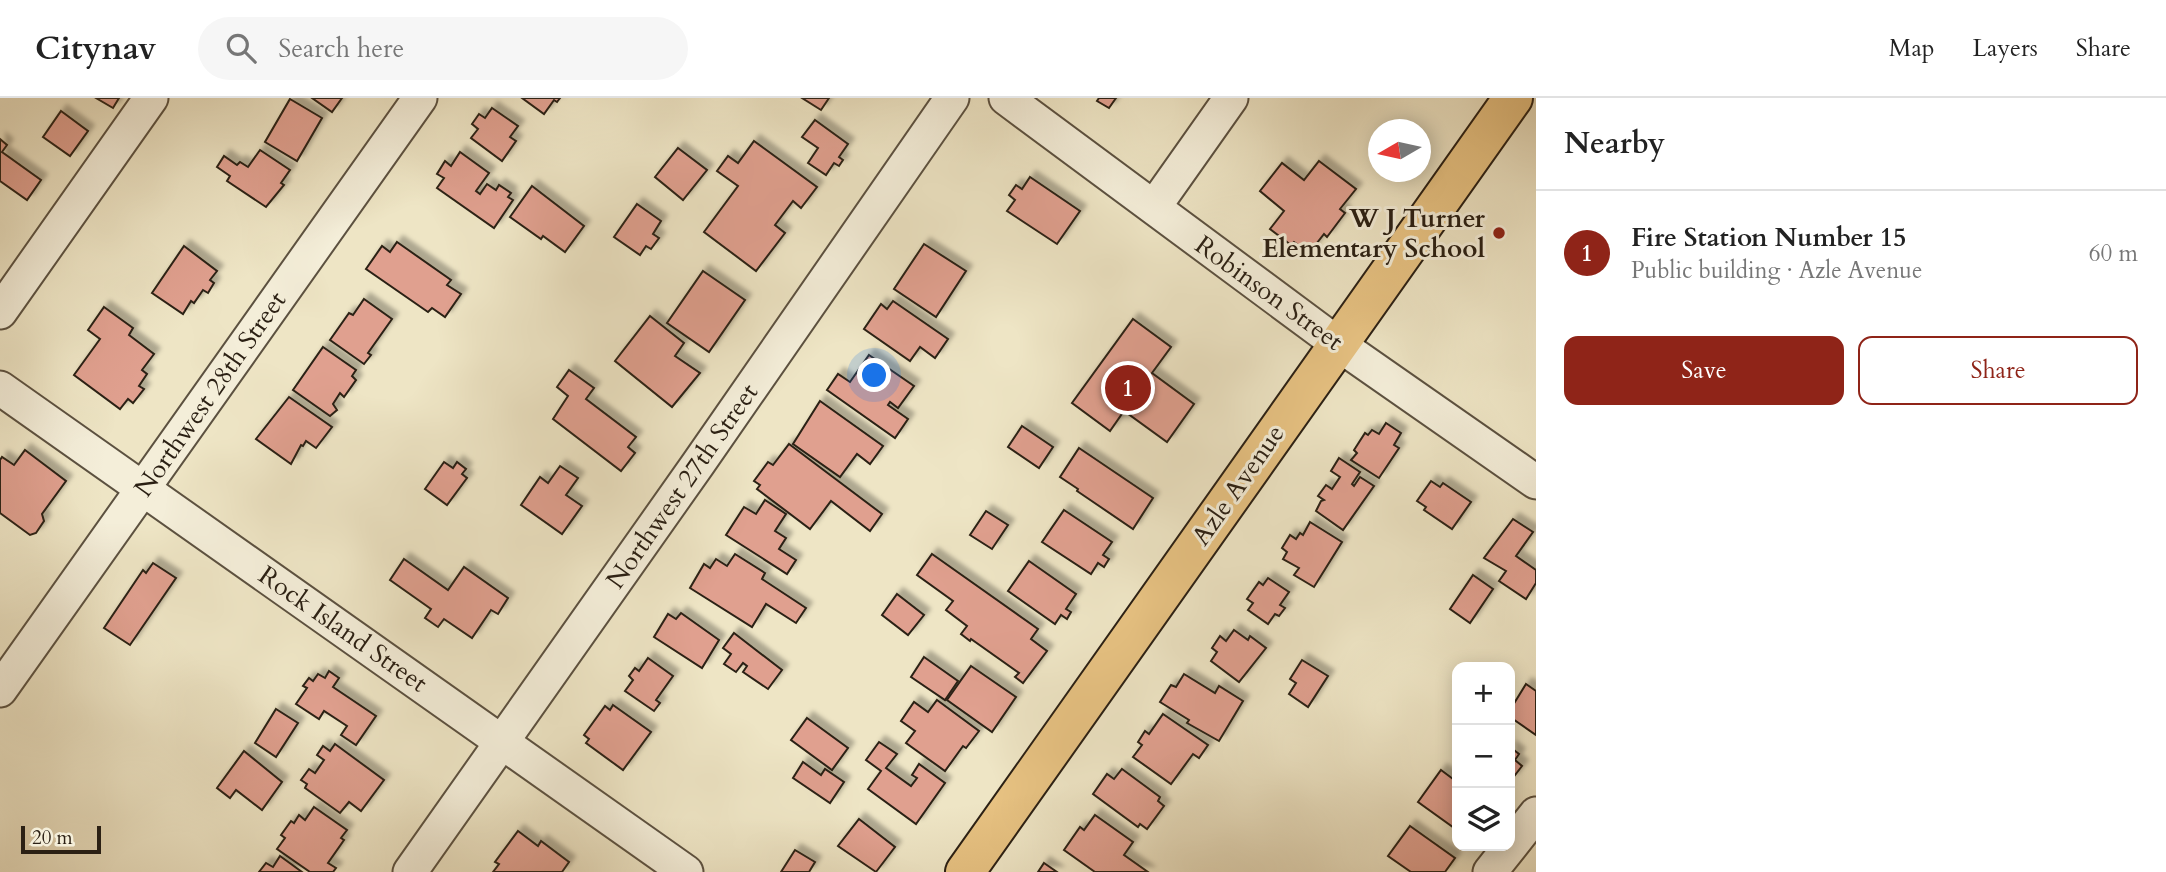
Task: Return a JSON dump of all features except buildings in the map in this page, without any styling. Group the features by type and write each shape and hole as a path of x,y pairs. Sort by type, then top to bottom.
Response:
{"main road":[{"name":"Azle Avenue","path":"965,872 1513,98"}],"street":[{"path":"0,312 151,98"},
{"name":"Northwest 28th Street","path":"0,690 420,98"},
{"name":"Northwest 27th Street","path":"410,872 952,98"},
{"name":"Robinson Street","path":"1006,98 1338,344 1536,482"},
{"path":"1154,207 1231,98"},
{"name":"Rock Island Street","path":"0,388 686,872"},
{"path":"1490,872 1536,814"}],"place":[{"name":"W J Turner Elementary School","path":"1499,233"},
{"name":"Fire Station Number 15","path":"1128,388"}]}
